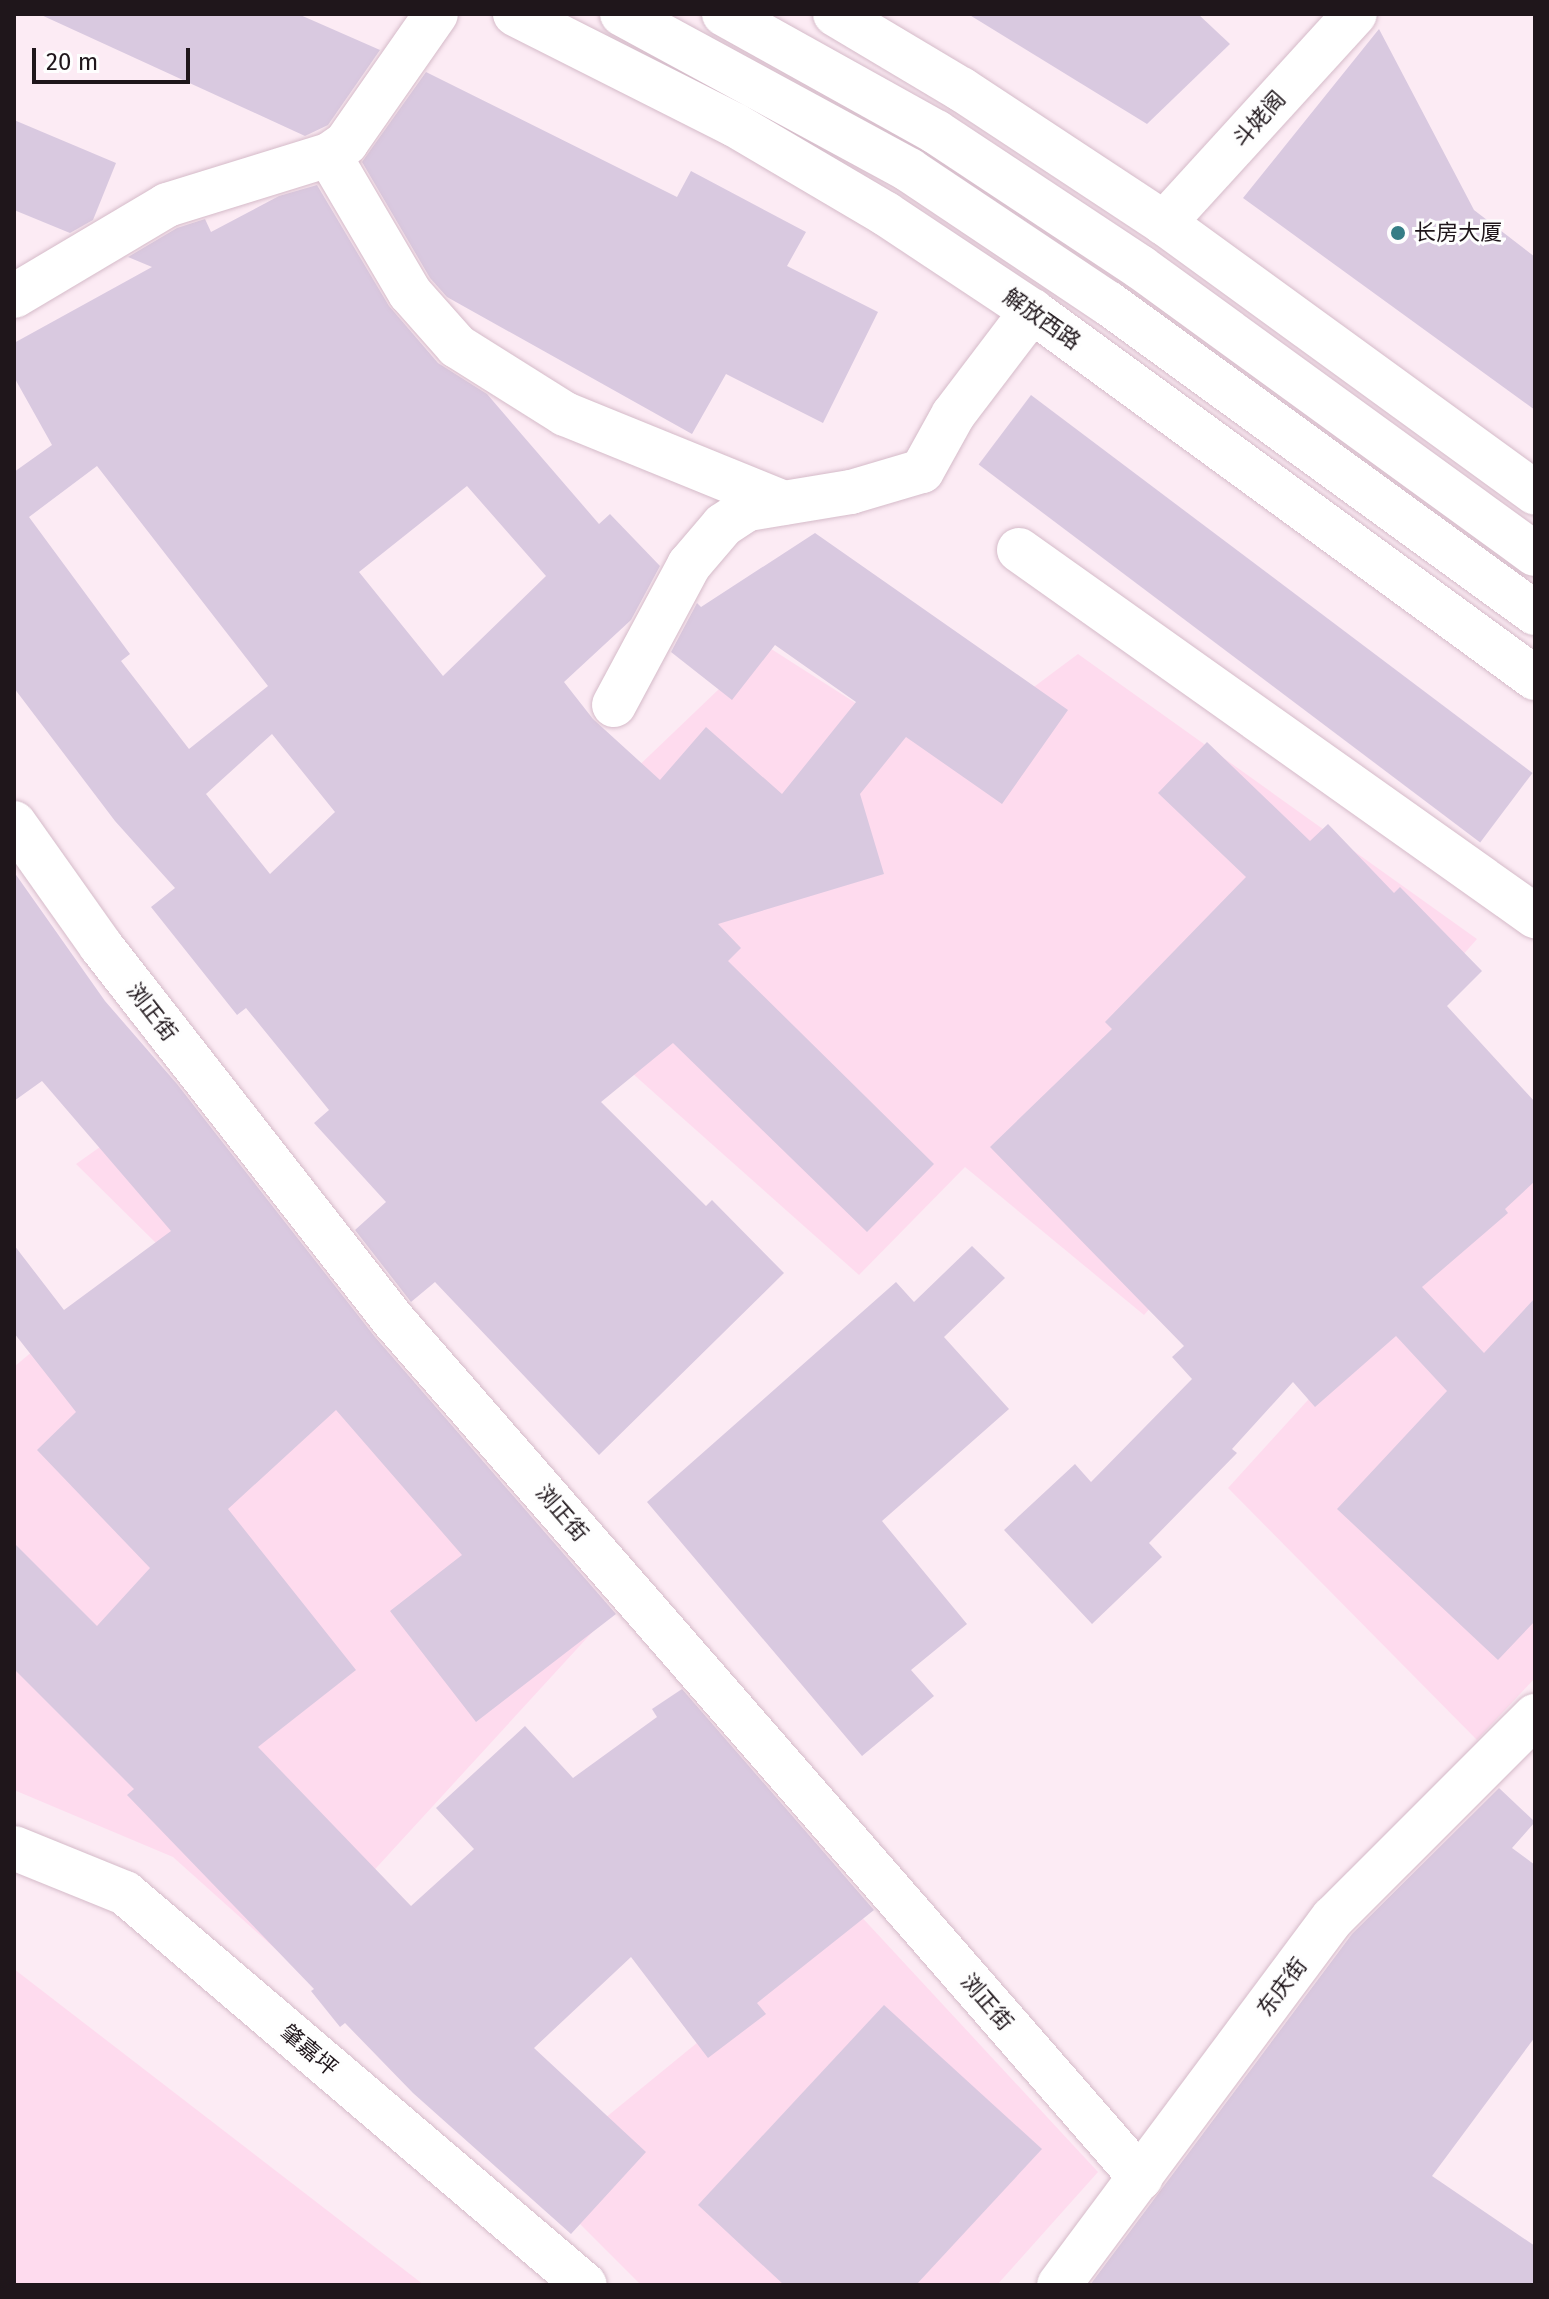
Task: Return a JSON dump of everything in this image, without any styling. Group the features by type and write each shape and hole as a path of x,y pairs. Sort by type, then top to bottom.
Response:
{"street":[{"path":"14,296 167,205 329,155 346,143 436,14"},
{"name":"解放西路","path":"515,14 735,125 886,214 1032,311 1535,678"},
{"path":"622,14 909,170 1121,311 1535,613"},
{"path":"724,14 936,132 1140,267 1535,554"},
{"path":"835,14 961,89 1164,223 1535,493"},
{"name":"斗姥阁","path":"1164,223 1355,14"},
{"path":"329,155 410,293 457,346 565,414 784,503"},
{"path":"614,705 689,565 723,525 748,509 851,492 922,471 953,415 1032,311"},
{"path":"1019,550 1535,916"},
{"name":"浏正街","path":"14,823 101,946 395,1322 1141,2178"},
{"name":"东庆街","path":"1059,2285 1333,1918 1535,1716"},
{"name":"肇嘉坪","path":"14,1848 125,1893 585,2285"}],"shaded area":[{"path":"765,645 940,757 1078,654 1477,939 1144,1315 965,1167 859,1275 469,928"},
{"path":"165,1101 597,1627 290,1962 173,1857 14,1790 14,1367 158,1245 76,1164"},
{"path":"1535,1150 1535,1678 1477,1740 1228,1488"},
{"path":"857,1912 1098,2172 997,2285 641,2285 533,2177"},
{"path":"14,1969 424,2285 14,2285"}],"building":[{"path":"39,14 298,14 380,50 328,125 305,136"},
{"path":"968,14 1198,14 1230,44 1147,124"},
{"name":"长房大厦","path":"1379,29 1474,210 1535,257 1535,410 1243,198"},
{"path":"426,72 677,197 691,171 806,232 787,266 878,312 823,423 726,374 692,434 447,297 430,278 362,162"},
{"path":"14,120 116,163 93,220 70,233 14,210"},
{"path":"317,185 389,306 438,363 487,394 599,524 610,514 660,566 631,620 564,682 593,719 660,780 706,727 782,794 856,702 775,645 732,700 671,652 697,603 701,607 815,533 1068,710 1002,804 906,737 860,794 884,874 718,924 741,948 728,961 934,1164 867,1232 673,1043 601,1102 706,1206 712,1200 784,1273 599,1455 435,1282 411,1302 355,1230 386,1202 314,1123 329,1110 246,1008 237,1015 151,907 175,888 115,821 14,688 14,472 52,445 14,377 14,343 152,267 128,257 177,228 205,219 211,232 279,196","holes":["97,466 268,686 189,749 121,661 130,654 29,517","467,486 546,576 443,676 359,572","272,734 335,812 270,874 206,794"]},
{"path":"1031,395 1533,773 1480,842 979,464"},
{"path":"1207,742 1310,841 1328,824 1394,893 1400,887 1482,971 1447,1006 1535,1102 1535,1181 1505,1209 1508,1213 1422,1287 1484,1353 1535,1298 1535,1621 1498,1660 1337,1509 1447,1391 1396,1336 1315,1407 1293,1382 1232,1449 1237,1453 1149,1543 1162,1557 1092,1624 1004,1530 1075,1464 1091,1482 1192,1379 1172,1357 1184,1346 990,1147 1112,1029 1105,1022 1246,877 1158,793"},
{"path":"14,872 105,1001 177,1084 375,1337 616,1614 476,1722 390,1611 462,1555 336,1410 228,1509 356,1670 258,1747 411,1906 474,1849 436,1808 525,1726 573,1778 657,1717 652,1709 682,1689 874,1910 757,2003 766,2014 708,2058 631,1957 534,2048 646,2152 571,2234 413,2093 345,2023 340,2027 311,1991 314,1989 127,1795 134,1789 14,1669 14,1543 97,1626 150,1568 37,1450 76,1412 14,1333 14,1245 64,1310 171,1231 42,1081 14,1101"},
{"path":"972,1246 1005,1278 944,1337 1009,1409 882,1521 967,1624 911,1670 934,1696 862,1756 647,1502 896,1282 914,1302"},
{"path":"1499,1788 1535,1822 1512,1848 1535,1865 1535,2037 1432,2176 1535,2246 1535,2285 1090,2285 1352,1934"},
{"path":"884,2005 1042,2149 916,2285 784,2285 698,2205"}],"place":[{"name":"长房大厦","path":"1398,233"}]}
